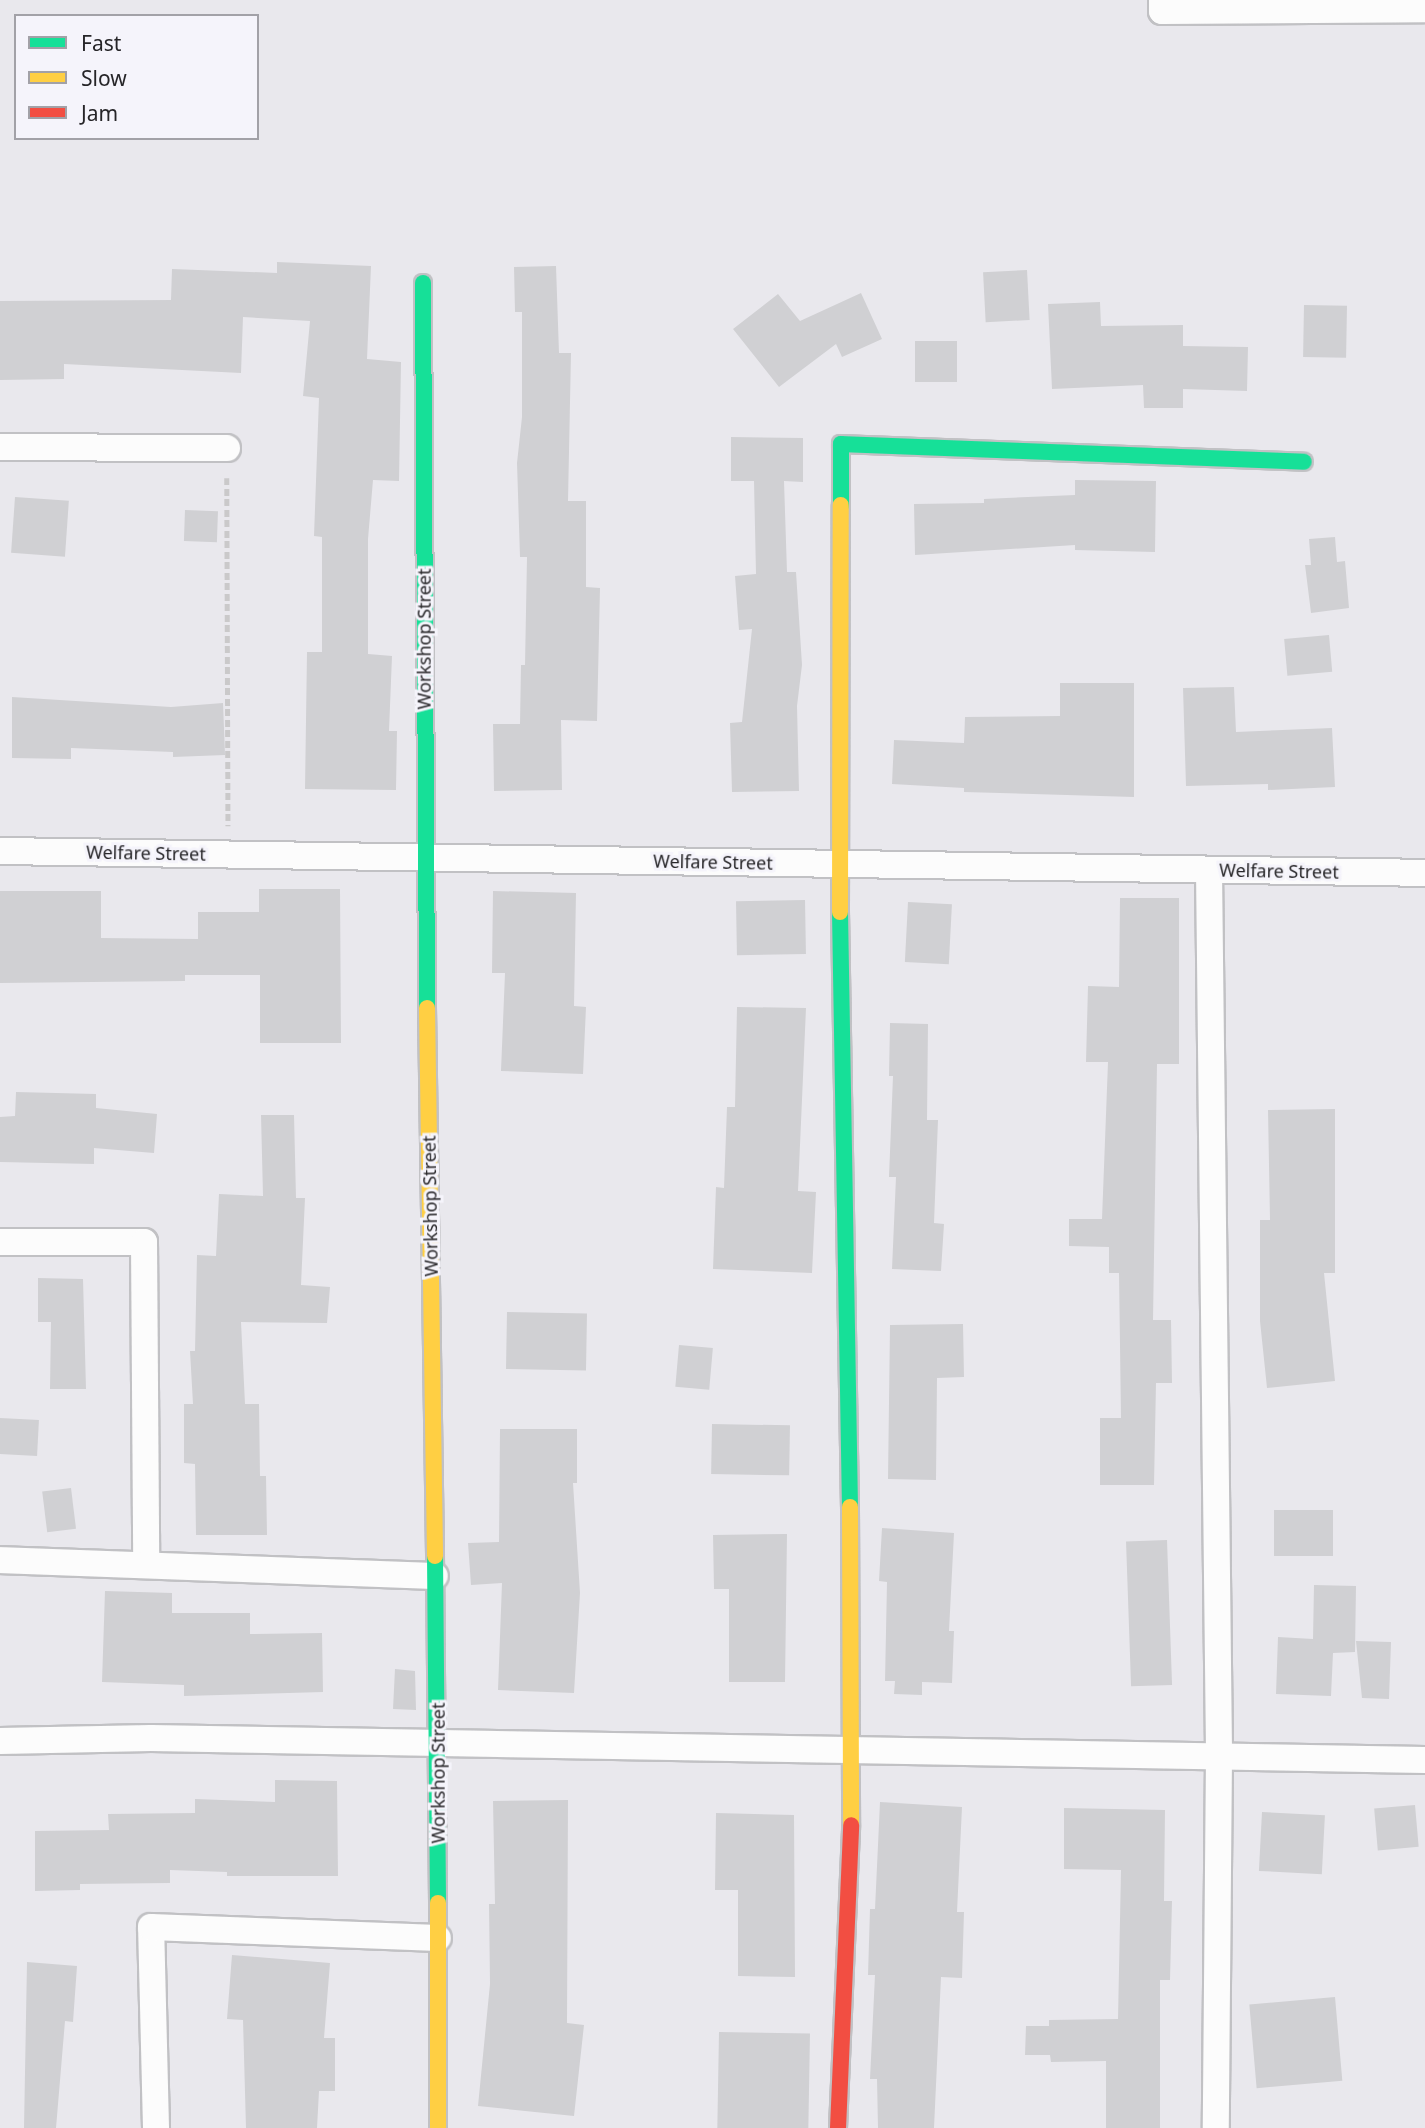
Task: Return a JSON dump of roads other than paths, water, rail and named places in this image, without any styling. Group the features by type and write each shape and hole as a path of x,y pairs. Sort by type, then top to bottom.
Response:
{"street":[{"path":"1163,0 1162,11 1425,9"},
{"name":"Workshop Street","path":"423,283 425,858 438,1744 438,2128"},
{"path":"838,2128 854,1751 839,864 841,444 1304,462"},
{"path":"0,447 227,448"},
{"name":"Welfare Street","path":"0,851 1425,873"},
{"path":"1209,870 1219,1756 1216,2128"},
{"path":"0,1242 144,1242 146,1564"},
{"path":"0,1560 435,1576"},
{"path":"0,1741 151,1738 1425,1760"},
{"path":"156,2128 151,1927 438,1938"}]}
